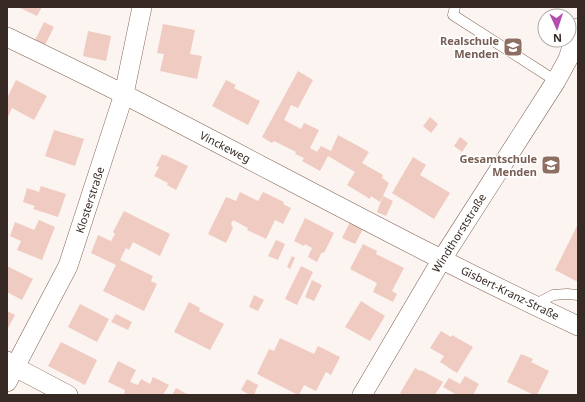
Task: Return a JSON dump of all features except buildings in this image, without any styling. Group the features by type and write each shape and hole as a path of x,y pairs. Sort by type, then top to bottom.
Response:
{"street":[{"name":"Klosterstraße","path":"10,370 68,266 124,94 142,7"},
{"name":"Windthorststraße","path":"362,395 442,259 556,81 568,59 578,28"},
{"name":"Vinckeweg","path":"7,37 124,94 442,259"},
{"name":"Gisbert-Kranz-Straße","path":"442,259 578,326"},
{"path":"10,370 68,395"}],"lane":[{"path":"455,7 453,15 556,81"},
{"path":"534,305 554,295 578,295"}],"place":[{"name":"Realschule Menden","path":"513,47"},
{"name":"Gesamtschule Menden","path":"551,165"}]}
